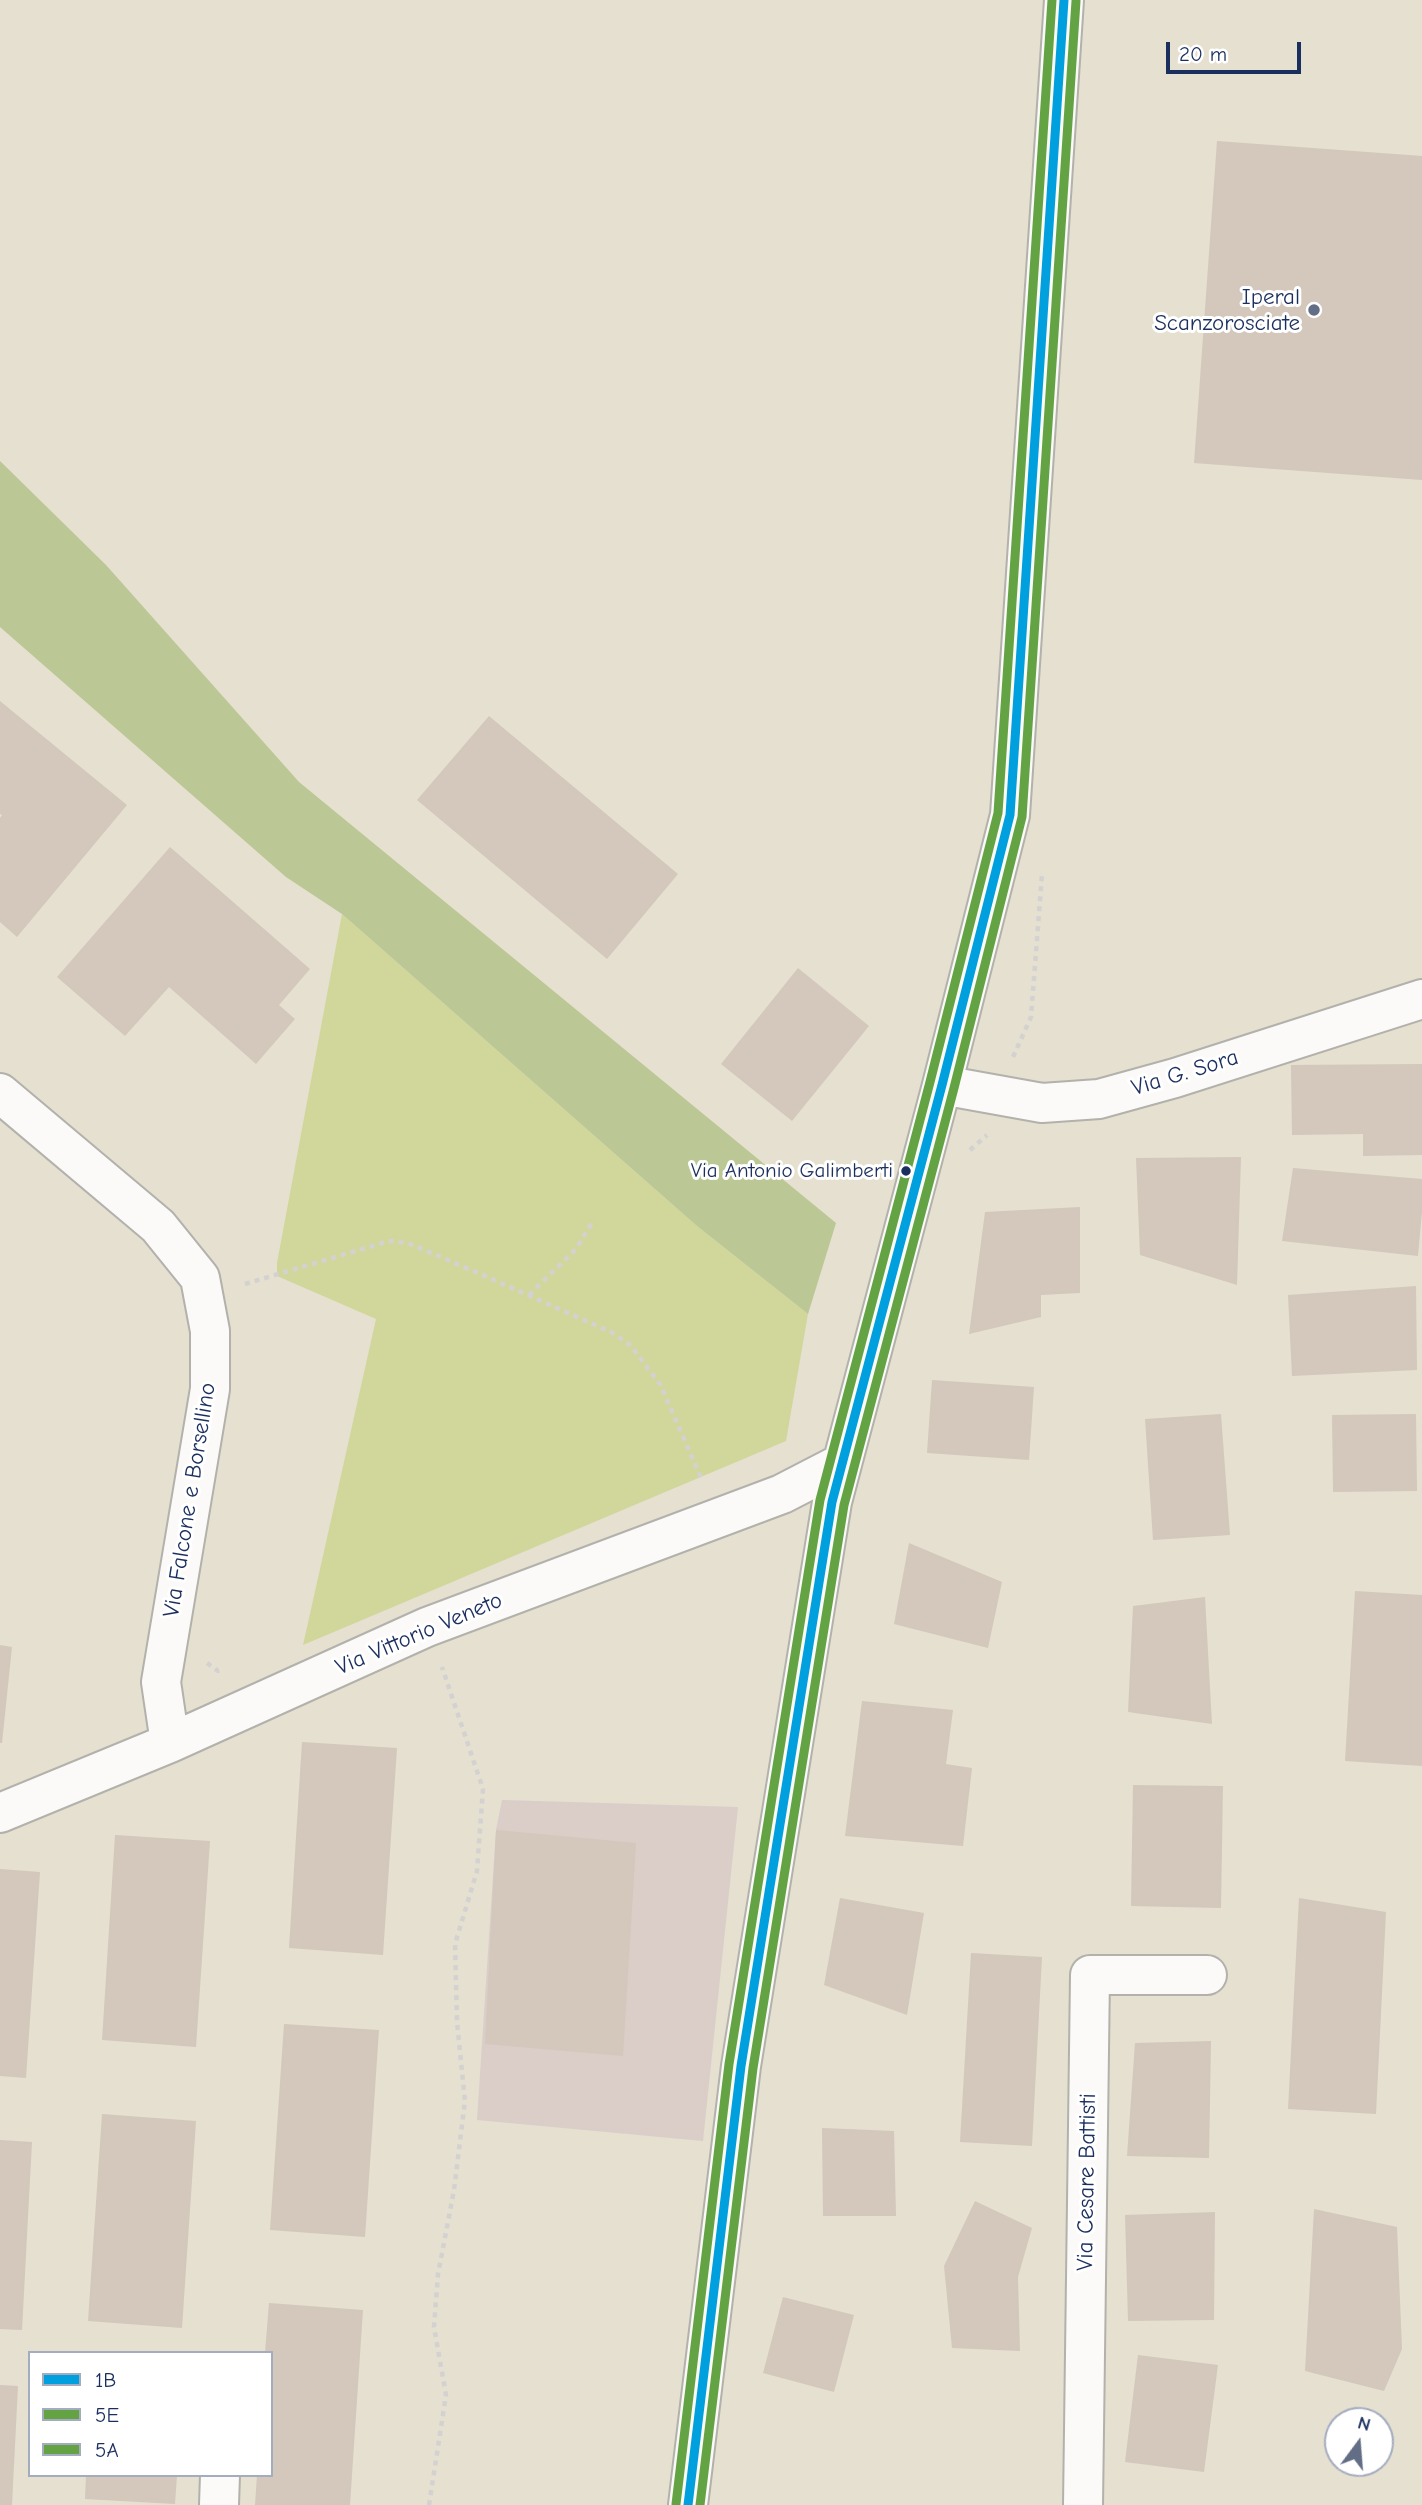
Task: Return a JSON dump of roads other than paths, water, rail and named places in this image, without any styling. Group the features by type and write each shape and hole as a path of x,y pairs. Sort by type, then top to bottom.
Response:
{"street":[{"path":"688,2505 741,2066 832,1502 1010,815 1063,0"},
{"name":"Via G. Sora","path":"942,1085 1042,1102 1099,1099 1422,999"},
{"name":"Via Falcone e Borsellino","path":"0,1093 158,1226 200,1278 210,1331 210,1389 161,1682 170,1744"},
{"name":"Via Vittorio Veneto","path":"0,1813 170,1744 427,1627 782,1494 842,1463"},
{"name":"Via Cesare Battisti","path":"1083,2505 1090,1975 1207,1975"},
{"path":"219,2505 220,2477"}],"place":[{"name":"Iperal Scanzorosciate","path":"1314,310"},
{"name":"Via Antonio Galimberti","path":"906,1171"}]}
